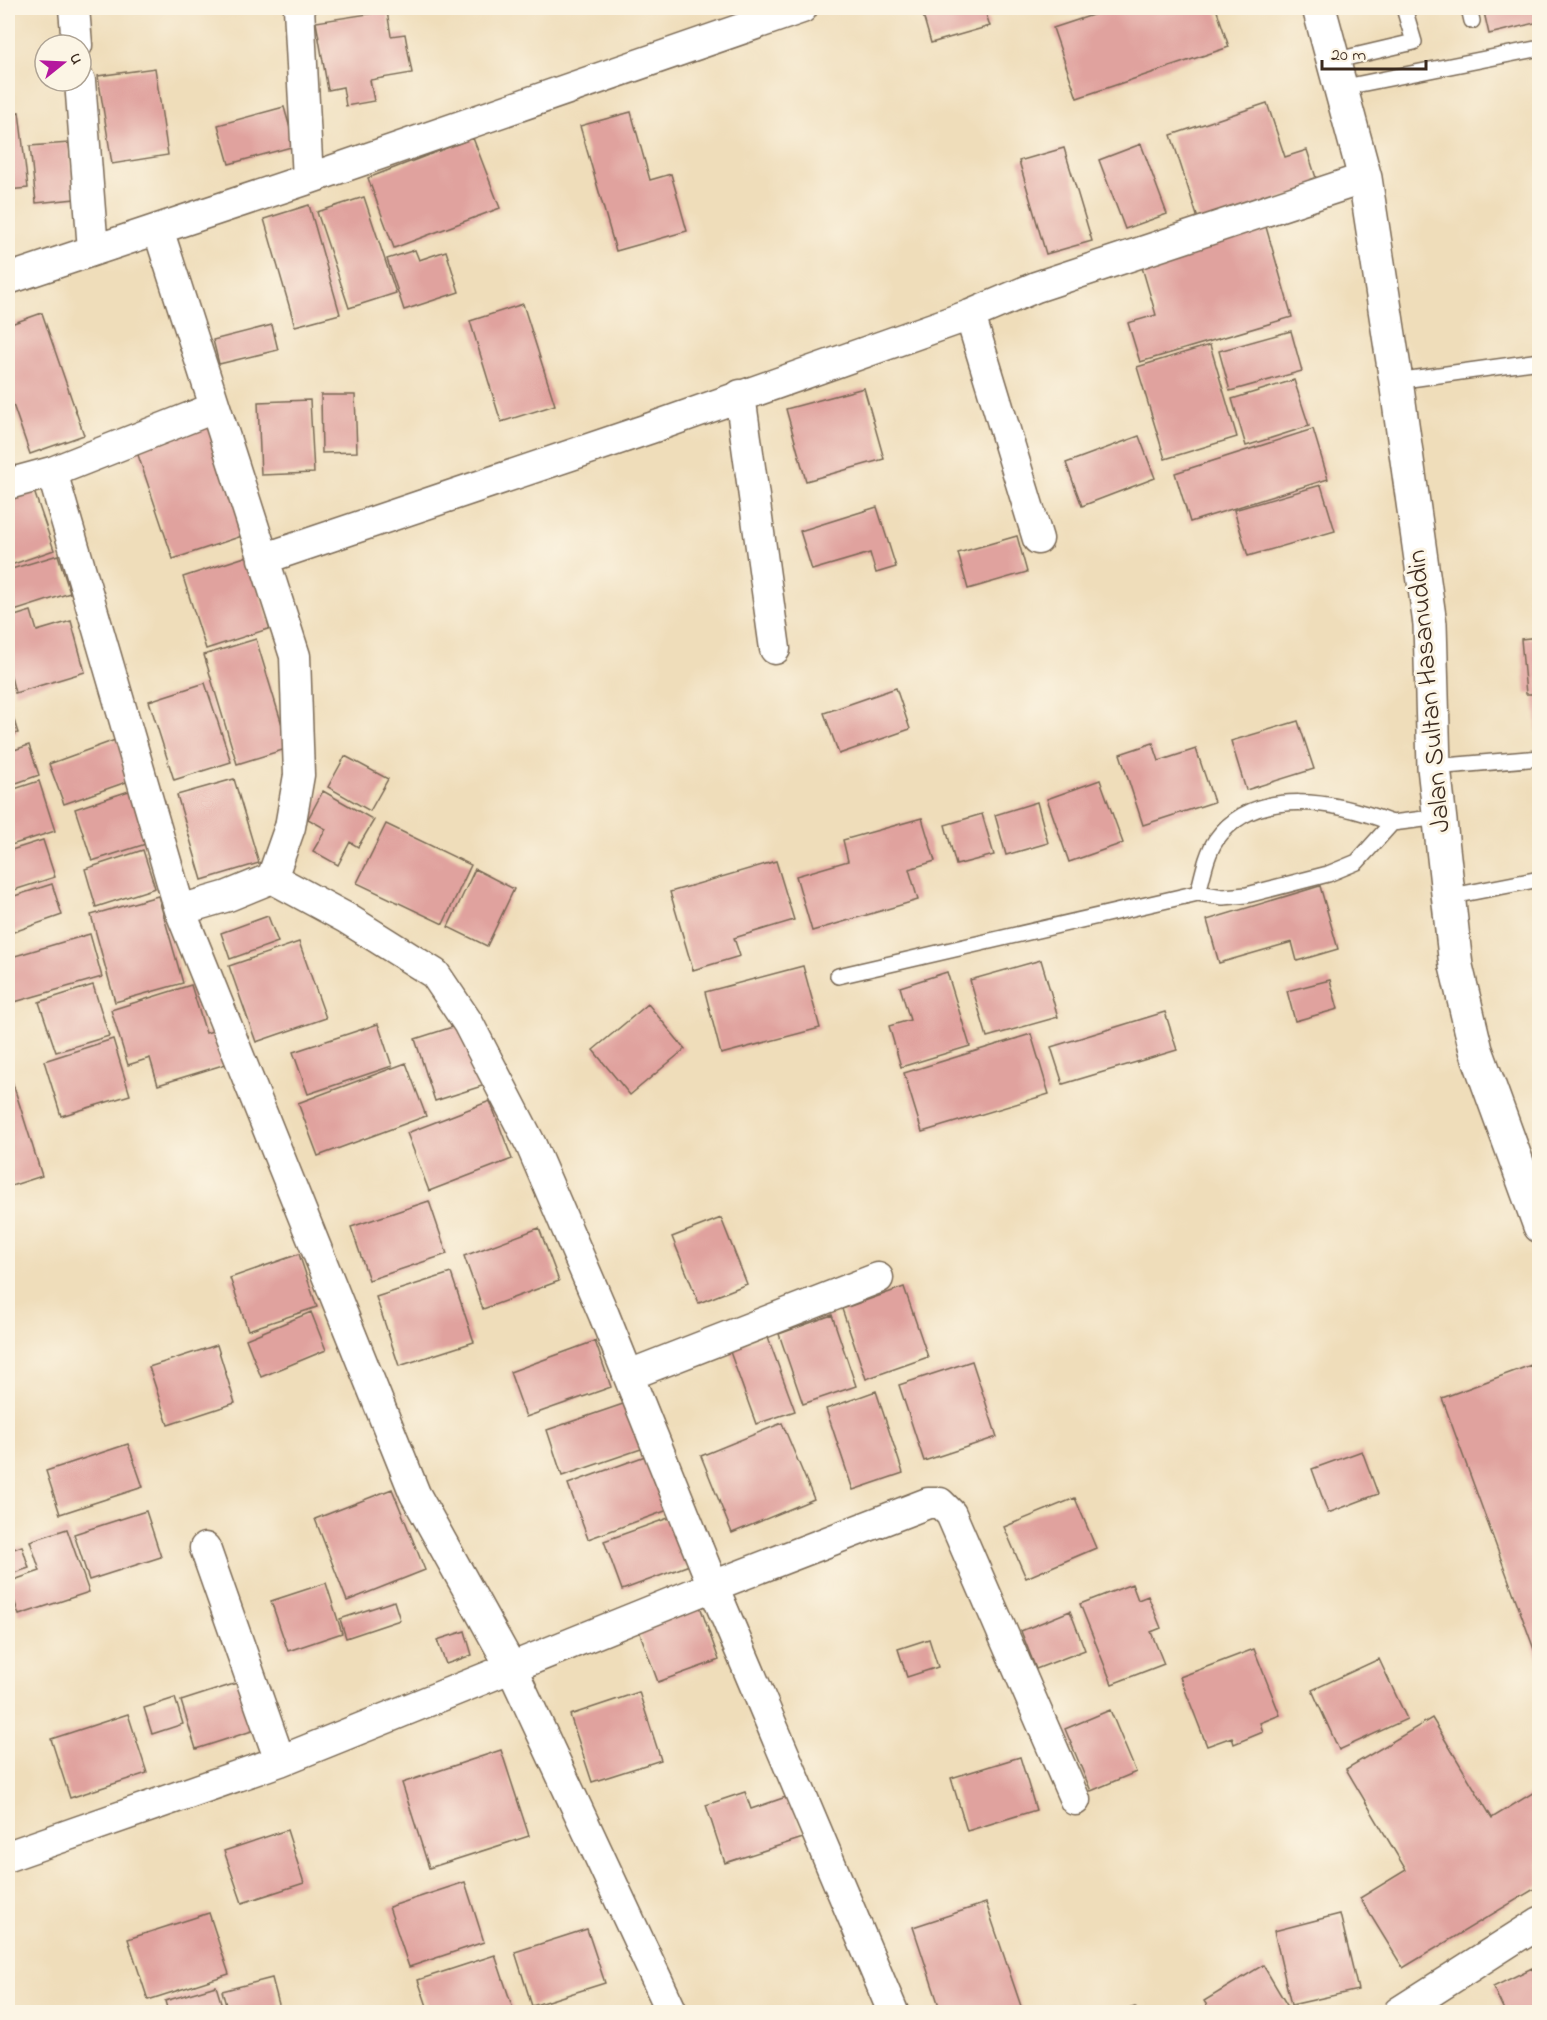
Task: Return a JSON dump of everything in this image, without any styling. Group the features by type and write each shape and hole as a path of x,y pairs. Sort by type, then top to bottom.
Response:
{"street":[{"path":"74,8 76,33"},
{"path":"299,8 308,179"},
{"path":"8,279 308,179 802,8"},
{"name":"Jalan Sultan Hasanuddin","path":"1319,8 1365,178 1396,381 1430,624 1434,767 1456,966 1476,1050 1539,1226"},
{"path":"81,93 93,250"},
{"path":"263,559 651,428 970,315 1036,288 1365,178"},
{"path":"158,229 295,656 299,775 290,827 272,878 228,896 180,910"},
{"path":"970,315 1038,539"},
{"path":"740,395 775,649"},
{"path":"8,484 52,472 214,408"},
{"path":"52,472 180,910 415,1494 511,1667 672,2013"},
{"path":"272,878 346,918 435,974 468,1023 531,1145 629,1375 713,1586 893,2013"},
{"path":"629,1375 878,1278"},
{"path":"8,1856 280,1761 713,1586 928,1503 940,1503 951,1514 1075,1800"},
{"path":"205,1548 280,1761"},
{"path":"1399,2013 1539,1922"}],"lane":[{"path":"1337,75 1414,42 1404,8"},
{"path":"1337,75 1539,48"},
{"path":"1396,381 1539,360"},
{"path":"1434,767 1539,758"},
{"path":"1198,893 1206,862 1216,841 1236,818 1293,802 1331,804 1392,823 1440,817"},
{"path":"838,976 1198,893 1223,897 1248,895 1328,874 1357,862 1392,823"},
{"path":"1447,897 1539,879"}],"building":[{"path":"921,8 984,8 990,26 931,43"},
{"path":"1114,8 1216,8 1229,47 1077,98 1053,28"},
{"path":"1483,8 1539,8 1539,22 1489,34"},
{"path":"387,11 391,36 405,34 412,73 370,80 374,101 346,106 343,87 328,90 316,22"},
{"path":"155,68 168,155 112,164 98,76"},
{"path":"1267,103 1285,157 1307,150 1319,187 1200,225 1171,135"},
{"path":"284,107 295,146 229,164 218,125"},
{"path":"19,112 28,188 8,190 8,114"},
{"path":"631,112 650,180 671,174 687,231 616,251 580,126"},
{"path":"473,138 500,208 394,248 368,178"},
{"path":"69,143 75,199 36,203 30,146"},
{"path":"1141,144 1167,214 1125,229 1099,160"},
{"path":"1064,148 1092,241 1046,254 1019,161"},
{"path":"364,197 396,293 349,308 317,212"},
{"path":"309,205 340,314 295,326 264,219"},
{"path":"1264,220 1292,317 1140,362 1128,323 1156,315 1139,257"},
{"path":"415,250 419,260 446,251 459,292 404,310 387,259"},
{"path":"523,304 555,405 501,422 470,321"},
{"path":"42,313 84,435 30,454 8,390 8,325"},
{"path":"272,325 278,350 219,364 213,340"},
{"path":"1291,331 1302,371 1230,391 1219,351"},
{"path":"1210,345 1237,437 1165,459 1137,367"},
{"path":"1294,380 1309,426 1246,446 1232,399"},
{"path":"864,388 884,459 806,481 786,409"},
{"path":"321,395 355,395 357,452 322,453"},
{"path":"310,400 314,473 261,475 258,402"},
{"path":"211,424 248,534 173,559 136,449"},
{"path":"1313,429 1328,479 1190,522 1175,473"},
{"path":"1139,436 1155,478 1082,506 1066,463"},
{"path":"1321,485 1335,531 1248,556 1234,510"},
{"path":"34,491 54,550 8,566 8,500"},
{"path":"877,507 896,567 876,573 870,553 812,570 800,531"},
{"path":"1017,536 1027,572 968,589 958,553"},
{"path":"58,555 70,593 8,613 8,570"},
{"path":"248,556 271,628 206,649 183,577"},
{"path":"31,611 37,631 71,621 85,672 15,693 8,665 8,618"},
{"path":"1539,637 1539,732 1537,732 1534,694 1526,694 1521,639"},
{"path":"256,639 289,748 237,764 204,655"},
{"path":"205,683 231,762 174,780 149,701"},
{"path":"896,688 910,729 839,754 824,713"},
{"path":"8,701 18,733 8,736"},
{"path":"1298,721 1314,769 1246,790 1231,741"},
{"path":"118,739 132,780 64,804 49,764"},
{"path":"1153,743 1159,761 1196,749 1214,802 1143,825 1120,754"},
{"path":"29,745 39,775 8,786 8,752"},
{"path":"345,756 388,779 370,811 328,787"},
{"path":"234,779 259,863 202,880 177,795"},
{"path":"1100,780 1123,843 1069,862 1047,799"},
{"path":"39,781 55,831 8,846 8,791"},
{"path":"132,790 149,843 92,861 75,809"},
{"path":"323,791 374,820 358,847 350,842 338,865 313,851 326,829 308,819"},
{"path":"1037,802 1048,843 1006,855 995,815"},
{"path":"982,814 994,855 956,865 945,825"},
{"path":"922,818 935,861 909,869 918,900 812,931 796,876 848,861 843,840"},
{"path":"386,824 471,865 443,924 357,883"},
{"path":"43,840 55,877 8,892 8,851"},
{"path":"143,850 155,888 96,907 85,869"},
{"path":"776,861 794,920 734,938 740,956 693,970 670,892"},
{"path":"475,869 514,889 487,946 448,927"},
{"path":"52,884 62,915 8,934 8,898"},
{"path":"1320,886 1338,949 1297,961 1292,942 1219,963 1207,920"},
{"path":"158,896 183,983 115,1002 91,915"},
{"path":"268,916 278,942 230,959 221,933"},
{"path":"90,934 102,977 11,1003 8,990 8,958"},
{"path":"299,942 326,1018 256,1042 229,966"},
{"path":"1041,960 1058,1017 987,1037 970,980"},
{"path":"803,966 820,1028 721,1054 705,992"},
{"path":"947,972 970,1046 901,1067 889,1026 910,1020 900,987"},
{"path":"1330,980 1338,1009 1295,1021 1287,991"},
{"path":"93,985 109,1036 56,1052 39,1002"},
{"path":"191,985 206,1033 216,1030 226,1064 158,1085 150,1058 128,1065 111,1010"},
{"path":"648,1004 685,1049 630,1095 593,1050"},
{"path":"1165,1012 1177,1050 1063,1084 1051,1047"},
{"path":"465,1023 485,1085 435,1101 415,1039"},
{"path":"378,1024 392,1066 308,1094 293,1052"},
{"path":"1031,1034 1049,1094 922,1132 904,1073"},
{"path":"113,1039 130,1095 61,1116 44,1061"},
{"path":"406,1063 426,1116 318,1156 298,1103"},
{"path":"8,1068 42,1176 8,1187"},
{"path":"490,1101 512,1159 429,1191 407,1133"},
{"path":"429,1201 447,1254 369,1280 351,1227"},
{"path":"721,1218 747,1284 699,1303 672,1237"},
{"path":"539,1228 559,1281 483,1309 464,1256"},
{"path":"299,1254 317,1307 248,1330 230,1278"},
{"path":"451,1273 474,1342 399,1366 376,1297"},
{"path":"904,1287 928,1357 866,1379 842,1309"},
{"path":"311,1312 326,1350 261,1377 246,1339"},
{"path":"832,1315 856,1386 803,1404 779,1334"},
{"path":"767,1335 795,1411 756,1424 729,1349"},
{"path":"595,1341 611,1387 526,1417 510,1372"},
{"path":"217,1345 235,1403 168,1425 149,1367"},
{"path":"972,1361 997,1437 924,1461 899,1385"},
{"path":"1531,1365 1539,1387 1539,1663 1442,1398"},
{"path":"876,1391 903,1473 853,1490 826,1409"},
{"path":"629,1402 644,1448 562,1476 547,1430"},
{"path":"782,1423 814,1499 732,1533 701,1456"},
{"path":"128,1444 143,1487 60,1514 46,1471"},
{"path":"1362,1451 1378,1494 1328,1513 1312,1469"},
{"path":"648,1455 668,1510 588,1539 568,1484"},
{"path":"392,1489 425,1570 347,1601 315,1519"},
{"path":"1075,1498 1096,1548 1026,1578 1004,1527"},
{"path":"146,1511 161,1557 89,1580 74,1534"},
{"path":"674,1516 692,1564 622,1590 604,1541"},
{"path":"67,1529 89,1592 19,1615 8,1582 40,1571 30,1541"},
{"path":"22,1546 29,1568 8,1575 8,1551"},
{"path":"326,1583 342,1633 288,1651 271,1601"},
{"path":"1132,1584 1138,1600 1148,1596 1161,1628 1151,1632 1164,1664 1112,1684 1080,1604"},
{"path":"394,1601 400,1620 346,1638 340,1619"},
{"path":"700,1606 719,1660 658,1682 638,1628"},
{"path":"1070,1611 1085,1650 1036,1669 1021,1631"},
{"path":"465,1631 472,1655 446,1664 437,1640"},
{"path":"929,1639 938,1667 907,1677 898,1649"},
{"path":"1254,1649 1280,1715 1260,1723 1263,1732 1234,1744 1232,1737 1207,1746 1180,1677"},
{"path":"1379,1659 1407,1719 1339,1750 1312,1690"},
{"path":"240,1682 255,1730 196,1749 181,1701"},
{"path":"639,1692 661,1760 592,1782 570,1715"},
{"path":"175,1698 183,1724 152,1734 144,1708"},
{"path":"1110,1710 1136,1772 1091,1791 1065,1729"},
{"path":"128,1714 147,1773 70,1798 51,1739"},
{"path":"1432,1718 1492,1818 1539,1789 1539,1886 1403,1968 1360,1898 1406,1870 1346,1769"},
{"path":"501,1750 529,1836 429,1868 402,1783"},
{"path":"1020,1757 1036,1810 967,1831 951,1778"},
{"path":"745,1792 751,1809 789,1796 803,1838 725,1863 706,1805"},
{"path":"287,1830 304,1883 242,1903 224,1851"},
{"path":"465,1882 484,1942 409,1967 389,1907"},
{"path":"986,1903 1023,2012 941,2012 913,1927"},
{"path":"209,1913 229,1974 148,2000 128,1939"},
{"path":"1340,1914 1358,1990 1291,2005 1274,1931"},
{"path":"587,1929 605,1983 532,2006 515,1952"},
{"path":"495,1955 513,2009 502,2012 429,2012 418,1980"},
{"path":"1263,1965 1291,2012 1211,2012 1204,2001"},
{"path":"1532,1968 1539,1983 1539,2012 1505,2012 1493,1987"},
{"path":"272,1978 281,2012 228,2012 222,1991"},
{"path":"216,1986 224,2012 168,2012 165,2001"},
{"path":"1135,2007 1138,2012 1119,2012"}]}
